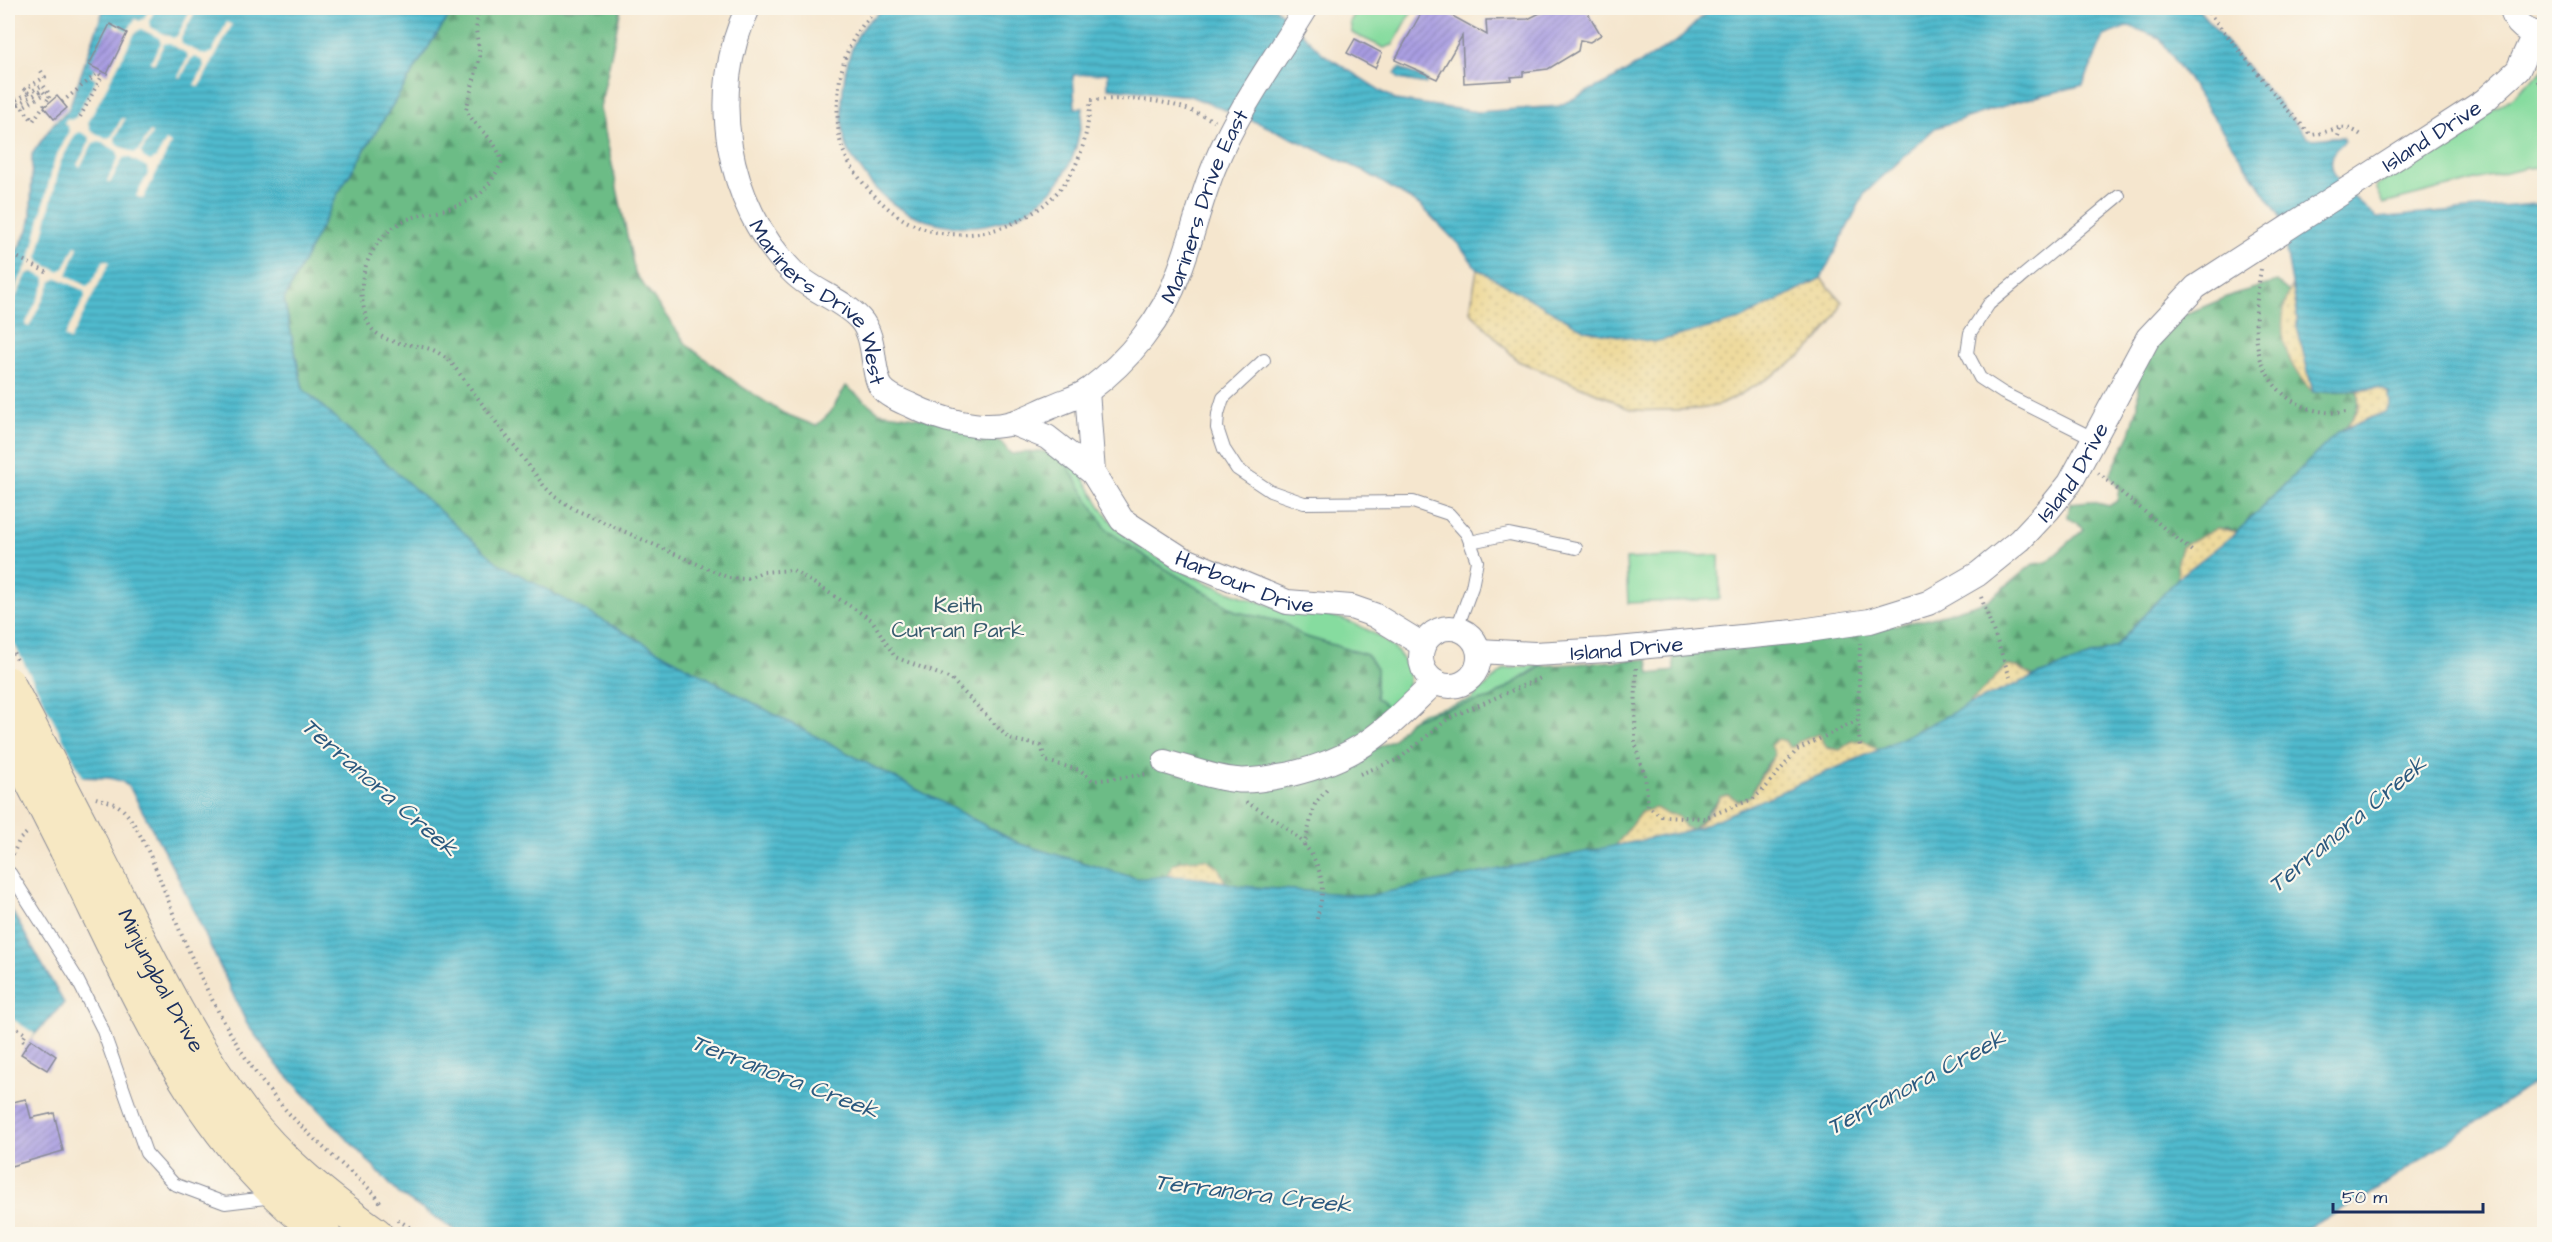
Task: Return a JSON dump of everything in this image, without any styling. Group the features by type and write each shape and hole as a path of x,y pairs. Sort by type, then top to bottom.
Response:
{"main road":[{"name":"Minjungbal Drive","path":"8,682 161,1038 200,1106 248,1165 279,1196 324,1234"},
{"name":"Minjungbal Drive","path":"8,735 242,1113 314,1189 385,1221"},
{"path":"8,768 22,796 77,844"}],"street":[{"name":"Mariners Drive West","path":"748,8 736,33 726,86 727,133 739,187 758,226 792,272 859,318 868,332 881,387 888,393 935,417 993,426 1012,423 1087,391"},
{"name":"Mariners Drive East","path":"1087,391 1126,357 1162,309 1179,273 1214,167 1232,130 1306,8"},
{"path":"2512,8 2518,23 2539,34"},
{"name":"Island Drive","path":"1479,651 1534,654 1608,650 1794,632 1870,621 1928,603 1978,574 2020,540 2070,483 2095,439 2124,378 2148,338 2196,287 2503,86 2518,70 2539,34"},
{"name":"Harbour Drive","path":"1087,391 1093,473"},
{"name":"Harbour Drive","path":"1012,423 1047,437 1093,473 1122,520 1181,558 1287,602 1351,607 1374,615 1423,645"},
{"path":"1457,628 1472,636 1479,651 1477,670 1471,678 1454,686 1435,682 1428,677 1421,662 1423,645 1433,633 1457,628"},
{"path":"1165,762 1237,780 1279,776 1319,767 1353,753 1382,733 1435,682"}],"lane":[{"path":"2095,439 1980,378 1967,353 1970,333 1989,304 2119,196"},
{"path":"1264,360 1223,398 1218,414 1217,428 1224,449 1237,468 1270,491 1304,503 1413,502 1449,514 1467,534 1477,561 1472,587 1457,628"},
{"path":"1470,542 1509,534 1576,548"},
{"path":"10,873 76,977 102,1028 146,1153 174,1184 225,1203 279,1196"}],"path":[{"path":"479,8 476,30 480,56 466,110 473,123 484,129 497,147 502,161 495,175 481,193 450,208 411,218 380,239 364,266 362,292 364,312 373,331 394,344 433,350 450,361 544,486 555,497 576,510 729,578 745,579 763,572 793,570 872,620 895,657 951,679 1009,739 1041,746 1046,761 1080,770 1093,781 1149,774 1165,762"},
{"path":"879,8 861,24 841,66 837,104 843,150 869,190 885,206 907,222 936,230 968,234 1003,227 1040,209 1058,192 1076,164 1087,134 1091,100 1171,102 1187,106 1232,130"},
{"path":"2205,8 2307,131 2315,135 2341,127 2351,128 2364,137"},
{"path":"28,93 25,89 45,77 41,71"},
{"path":"62,102 98,74 102,76 80,117"},
{"path":"42,85 50,95 49,100 33,121 22,107 45,94 42,90 19,104 16,100 28,93 42,85"},
{"path":"2338,136 2341,127"},
{"path":"13,255 48,273"},
{"path":"2262,260 2256,322 2258,350 2271,378 2294,404 2327,414 2347,412"},
{"path":"2093,469 2193,552"},
{"path":"1978,587 2010,677"},
{"path":"1860,633 1858,720 1860,749"},
{"path":"1636,662 1635,741 1638,760 1646,774 1648,806 1660,816 1704,818 1753,799 1797,750 1858,720"},
{"path":"1350,777 1399,759 1449,718 1550,675"},
{"path":"1237,780 1242,799 1287,826 1314,859 1322,887 1316,923"},
{"path":"1304,846 1315,804 1323,791 1331,785"},
{"path":"87,799 95,798 117,806 128,816 142,839 181,933 210,991 261,1081 299,1122 374,1193 385,1221"},
{"path":"10,873 10,857 20,839 37,823"},
{"path":"8,1007 17,994"},
{"path":"8,1021 26,1034 22,1040 28,1044"},
{"path":"369,1199 385,1221 420,1234"}],"green space":[{"name":"Keith Curran Park","path":"469,8 621,8 600,108 635,273 687,345 739,385 783,413 816,426 830,413 846,386 879,412 952,422 1001,442 1011,454 1040,451 1066,456 1065,462 1107,530 1151,560 1237,612 1282,622 1303,636 1367,655 1376,669 1376,698 1394,711 1375,749 1393,740 1408,722 1433,712 1491,698 1542,666 1648,659 1650,674 1674,671 1673,656 1855,632 1928,619 1989,600 2033,564 2047,562 2084,529 2068,517 2070,503 2090,501 2109,506 2117,501 2119,489 2110,475 2130,433 2138,406 2138,370 2145,354 2184,315 2237,293 2277,282 2289,292 2284,315 2313,392 2358,391 2358,404 2348,424 2237,532 2226,528 2177,561 2178,578 2115,647 2033,677 2017,667 2007,666 1968,705 1878,750 1863,740 1852,741 1840,750 1798,742 1777,754 1769,762 1751,796 1738,801 1728,795 1720,797 1692,831 1684,827 1677,815 1641,812 1614,848 1368,896 1240,886 1225,882 1218,867 1185,860 1173,864 1167,876 1152,880 1135,878 1020,844 777,716 497,563 303,389 284,300 338,193 434,38 448,18 468,11"},
{"path":"1358,8 1414,8 1393,45 1384,48 1352,33 1350,22"},
{"path":"2544,69 2544,170 2526,167 2383,204 2375,187 2510,99"},
{"path":"1065,462 1076,465 1115,526 1138,545 1163,561 1203,581 1245,597 1280,608 1327,615 1350,622 1388,643 1405,663 1409,674 1407,689 1394,711 1376,698 1376,669 1367,655 1303,636 1282,622 1237,612 1107,531"},
{"path":"1719,555 1720,599 1628,603 1626,559"},
{"path":"1542,664 1491,698 1433,712 1408,722 1422,713 1470,700 1505,669"}],"sand":[{"path":"1477,269 1505,283 1740,320 1821,278 1842,302 1827,330 1806,352 1782,370 1730,400 1701,409 1642,410 1623,406 1518,361 1470,311"},
{"path":"2292,285 2297,311 2297,327 2313,392 2294,368 2284,342 2283,314"},
{"path":"2378,388 2389,392 2390,405 2385,412 2347,427 2359,408 2358,391"},
{"path":"2217,528 2237,532 2178,578 2177,561 2181,547"},
{"path":"2007,666 2017,667 2033,677 1968,705"},
{"path":"1819,734 1827,748 1840,750 1852,741 1863,740 1878,750 1692,831 1614,848 1641,812 1656,808 1666,814 1677,815 1684,827 1692,830 1710,813 1720,797 1728,795 1739,801 1751,796 1775,755 1771,745 1777,739 1785,741 1789,747 1795,747 1798,742"},
{"path":"1206,859 1218,867 1225,882 1167,876 1173,864 1185,860"}],"water":[{"name":"Terranora Creek","path":"104,8 469,8 468,11 448,18 434,38 338,193 284,300 303,389 498,563 777,716 1020,844 1135,878 1186,877 1240,886 1368,896 1692,830 1878,750 1968,705 2033,677 2115,647 2178,578 2237,532 2338,432 2385,412 2390,405 2389,392 2378,388 2313,392 2297,327 2297,311 2280,216 2160,38 2129,26 2104,36 2083,85 2016,102 1935,128 1865,193 1821,278 1740,320 1654,342 1585,330 1477,269 1461,247 1421,206 1364,171 1261,124 1190,96 1108,88 1108,73 1073,75 1075,108 1083,108 1076,148 1071,161 1053,189 1030,209 1002,221 972,226 941,224 912,215 885,198 855,162 845,141 842,96 845,73 852,47 867,23 885,8 1041,8 1047,10 1048,8 1276,8 1323,54 1395,100 1478,112 1559,106 1615,78 1676,42 1711,8 2197,8 2308,138 2343,137 2345,141 2335,151 2331,161 2333,171 2348,191 2377,218 2544,203 2544,1076 2363,1199 2296,1234 461,1234 400,1195 278,1066 247,1024 176,873 130,788 121,781 109,778 8,775 8,268 28,230 31,217 32,154 54,123 68,111"},
{"path":"1400,68 1427,80 1426,84 1399,79 1395,73"},
{"path":"8,904 64,1003 8,1063"}],"pier":[{"path":"150,8 156,8 149,21 150,27 173,38 177,36 192,8 197,8 181,38 182,44 205,55 212,52 227,22 232,25 199,87 194,85 204,67 203,61 195,57 191,59 181,78 178,77 188,57 186,53 168,43 164,44 154,64 150,62 161,43 159,38 141,29 135,33 88,123 90,130 106,139 112,136 122,118 125,119 115,138 116,144 134,153 139,151 150,132 152,134 141,152 143,157 150,161 156,158 166,141 171,144 143,199 136,196 148,174 147,167 128,157 123,158 110,183 107,181 119,157 117,151 99,141 93,143 80,167 77,165 90,141 89,137 80,132 75,135 61,161 38,256 40,262 58,271 64,268 75,246 78,247 67,275 87,286 92,282 104,260 110,262 70,340 64,337 85,297 84,291 58,278 52,281 29,327 25,325 45,284 45,278 33,272 27,274 8,313 8,303 30,259 55,158 69,133 68,126 64,123 67,118 71,120 76,117 96,79 90,76 95,68 91,62 110,24 114,26 116,23 127,32 135,19 140,21"},
{"path":"8,632 85,781 8,778"},
{"path":"8,1016 35,1034 10,1065 8,1064"}],"building":[{"path":"1424,8 1451,8 1447,13 1487,35 1486,20 1528,19 1550,8 1585,8 1601,35 1590,42 1580,40 1578,51 1548,69 1523,72 1523,76 1511,77 1512,80 1464,83 1462,36 1437,79 1395,60"},
{"path":"110,24 127,33 107,74 89,65"},
{"path":"1355,39 1382,53 1375,68 1347,53"},
{"path":"57,96 67,108 54,119 44,107"},
{"path":"31,1039 56,1056 47,1070 21,1054"},
{"path":"26,1099 31,1118 54,1113 63,1151 11,1166 8,1148 8,1103"}]}
